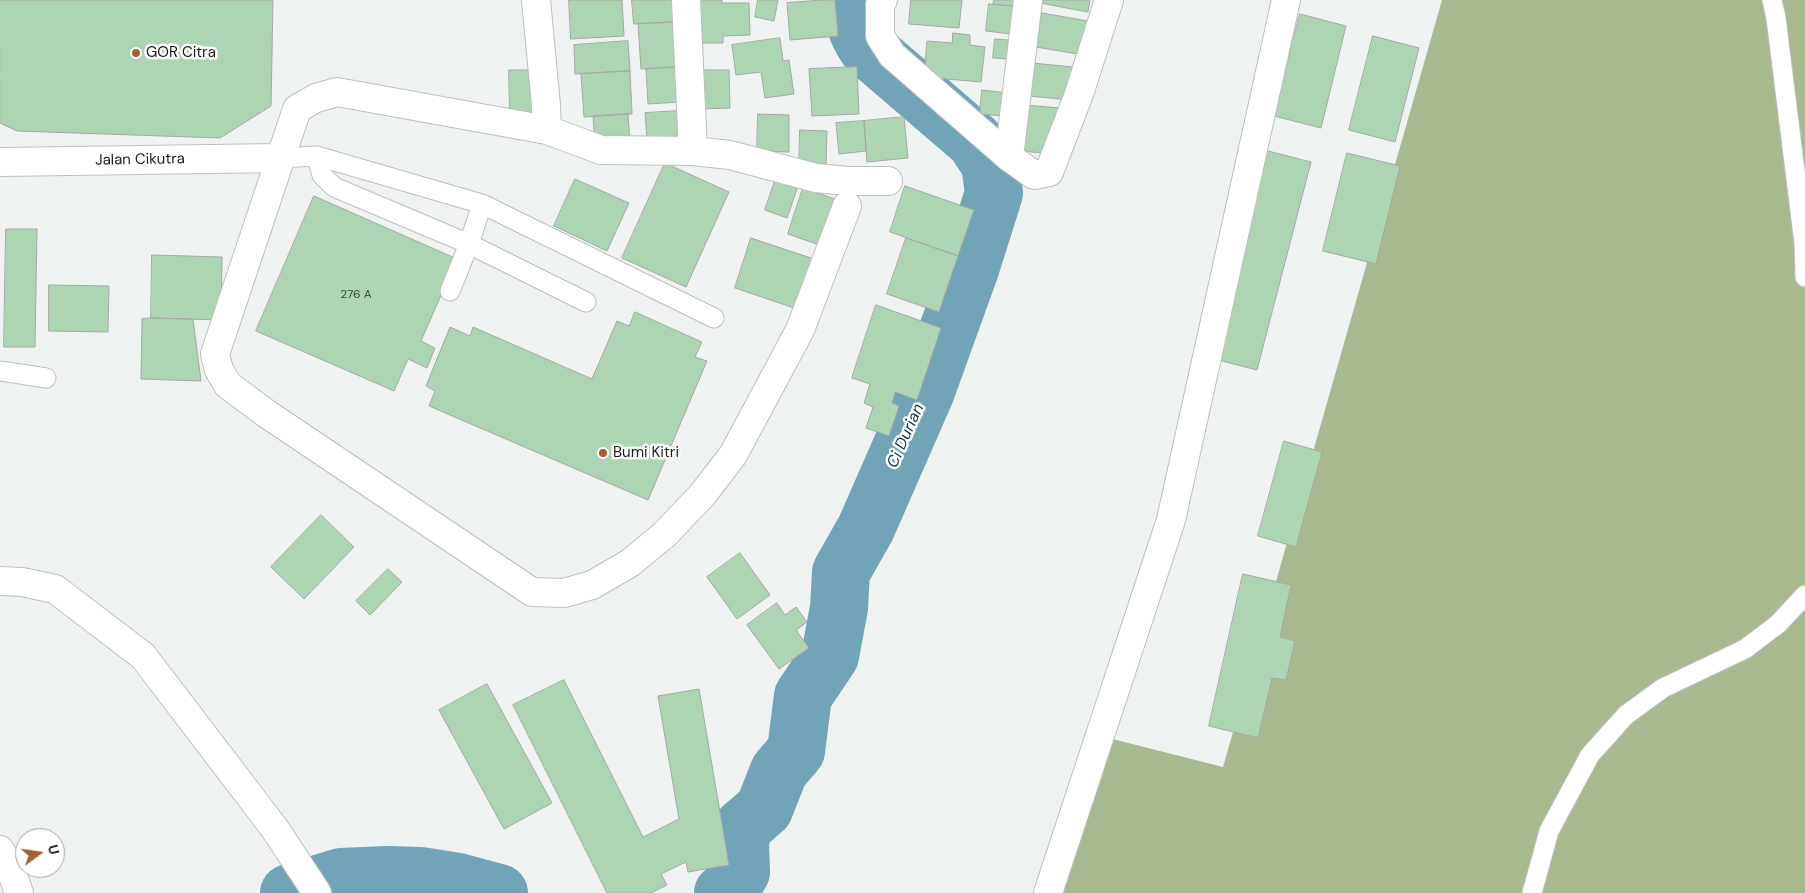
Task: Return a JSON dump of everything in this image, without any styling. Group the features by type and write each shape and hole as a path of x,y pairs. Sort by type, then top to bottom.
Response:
{"street":[{"path":"536,0 547,130"},
{"path":"686,0 692,151"},
{"path":"883,0 880,4 880,36 892,54 1010,157 1034,175 1049,172 1079,94 1109,0"},
{"path":"1010,157 1028,0"},
{"path":"1048,893 1171,520 1286,0"},
{"path":"847,206 800,330 733,455 703,494 665,534 630,562 592,585 564,593 532,592 267,414 228,385 219,370 215,354 297,109 316,98 337,92 547,130 601,150 692,151 730,155 816,178 848,181 888,181"},
{"name":"Jalan Cikutra","path":"0,162 280,158"},
{"path":"0,581 22,582 55,589 143,656 275,828 317,893"},
{"path":"0,850 11,870 20,893"}],"lane":[{"path":"1772,0 1776,18 1802,233 1805,277"},
{"path":"317,156 322,175 334,187 469,244 586,302"},
{"path":"280,158 317,156 482,204 714,318"},
{"path":"450,291 469,244 482,204"},
{"path":"0,371 46,378"},
{"path":"1532,893 1549,831 1590,755 1626,715 1663,688 1745,649 1778,624 1805,595"}],"green space":[{"path":"1442,0 1805,0 1805,893 1054,893 1085,732 1223,767"}],"building":[{"name":"GOR Citra","path":"0,0 273,0 271,106 220,138 17,131 0,123"},
{"path":"569,0 622,0 624,36 571,39"},
{"path":"632,0 674,0 676,22 634,24"},
{"path":"691,0 722,0 722,3 749,3 750,35 723,36 723,43 692,43"},
{"path":"758,0 778,0 774,21 755,17"},
{"path":"835,0 838,36 790,40 787,3"},
{"path":"911,0 962,0 959,28 909,24"},
{"path":"994,0 1014,0 1013,6 993,4"},
{"path":"1041,0 1090,0 1088,12 1040,3"},
{"path":"989,4 1013,6 1011,34 986,31"},
{"path":"1042,13 1088,21 1083,55 1036,47"},
{"path":"1300,14 1346,26 1321,128 1274,116"},
{"path":"676,22 678,67 641,69 638,24"},
{"path":"953,33 970,35 970,45 985,47 981,82 924,77 927,41 952,43"},
{"path":"1373,36 1419,48 1395,142 1349,130"},
{"path":"780,38 783,61 789,60 794,94 765,98 761,72 736,75 732,45"},
{"path":"995,39 1009,40 1007,59 993,58"},
{"path":"628,41 630,71 575,74 574,45"},
{"path":"1032,63 1073,67 1070,100 1029,96"},
{"path":"678,67 680,102 648,104 646,69"},
{"path":"857,67 859,114 812,116 809,69"},
{"path":"509,70 536,70 537,112 510,113"},
{"path":"698,70 729,70 730,108 699,109"},
{"path":"630,71 632,114 584,117 581,74"},
{"path":"982,90 1008,93 1005,116 980,114"},
{"path":"1025,105 1059,108 1054,154 1021,151"},
{"path":"679,111 681,138 647,140 645,113"},
{"path":"628,114 630,143 595,146 593,116"},
{"path":"758,114 789,115 789,152 757,151"},
{"path":"904,117 908,158 867,162 864,121"},
{"path":"864,121 866,151 839,154 836,123"},
{"path":"800,130 827,131 826,166 799,166"},
{"path":"1268,151 1311,162 1257,370 1214,359"},
{"path":"1347,153 1400,166 1376,264 1323,251"},
{"path":"665,163 729,192 686,287 622,258"},
{"path":"777,175 799,183 787,218 765,210"},
{"path":"575,179 629,203 607,251 554,226"},
{"path":"905,186 974,210 958,256 890,232"},
{"path":"803,188 838,200 822,246 788,234"},
{"path":"314,196 457,259 421,341 435,348 427,368 408,359 394,391 256,331"},
{"path":"6,229 37,229 35,347 4,347"},
{"path":"751,238 820,261 803,311 735,288"},
{"path":"906,238 958,256 939,312 887,294"},
{"path":"152,255 222,257 221,320 151,318"},
{"path":"49,285 109,286 108,332 49,331"},
{"path":"876,305 941,328 917,400 895,392 892,403 899,406 889,436 866,428 873,407 864,403 870,384 852,378"},
{"name":"Bumi Kitri","path":"635,312 702,342 695,357 707,361 648,500 429,406 435,391 426,386 450,327 470,336 473,327 592,379 617,321 629,326"},
{"path":"142,319 193,319 201,381 141,379"},
{"path":"1284,441 1322,452 1296,547 1258,536"},
{"path":"321,515 354,547 304,599 271,567"},
{"path":"740,553 770,595 737,619 707,577"},
{"path":"388,569 402,582 370,615 356,601"},
{"path":"1243,574 1291,585 1280,637 1295,641 1286,680 1272,678 1258,738 1209,726"},
{"path":"777,603 785,615 796,607 807,622 796,630 809,648 779,669 747,625"},
{"path":"564,680 643,837 679,819 658,696 699,689 729,865 688,872 686,862 661,874 667,885 651,893 607,893 513,705"},
{"path":"487,684 552,803 504,829 439,710"}],"waterway":[{"name":"Ci Durian","path":"723,893 732,887 741,872 740,843 743,827 764,809 779,771 796,751 803,696 830,656 839,608 841,572 866,528 926,391 970,269 994,193 990,164 975,141 868,49 856,26 859,0"},
{"name":"Ci Durian","path":"289,893 341,877 387,875 420,876 458,882 499,893"}],"place":[{"name":"GOR Citra","path":"136,53"},
{"name":"Bumi Kitri","path":"603,453"}]}
